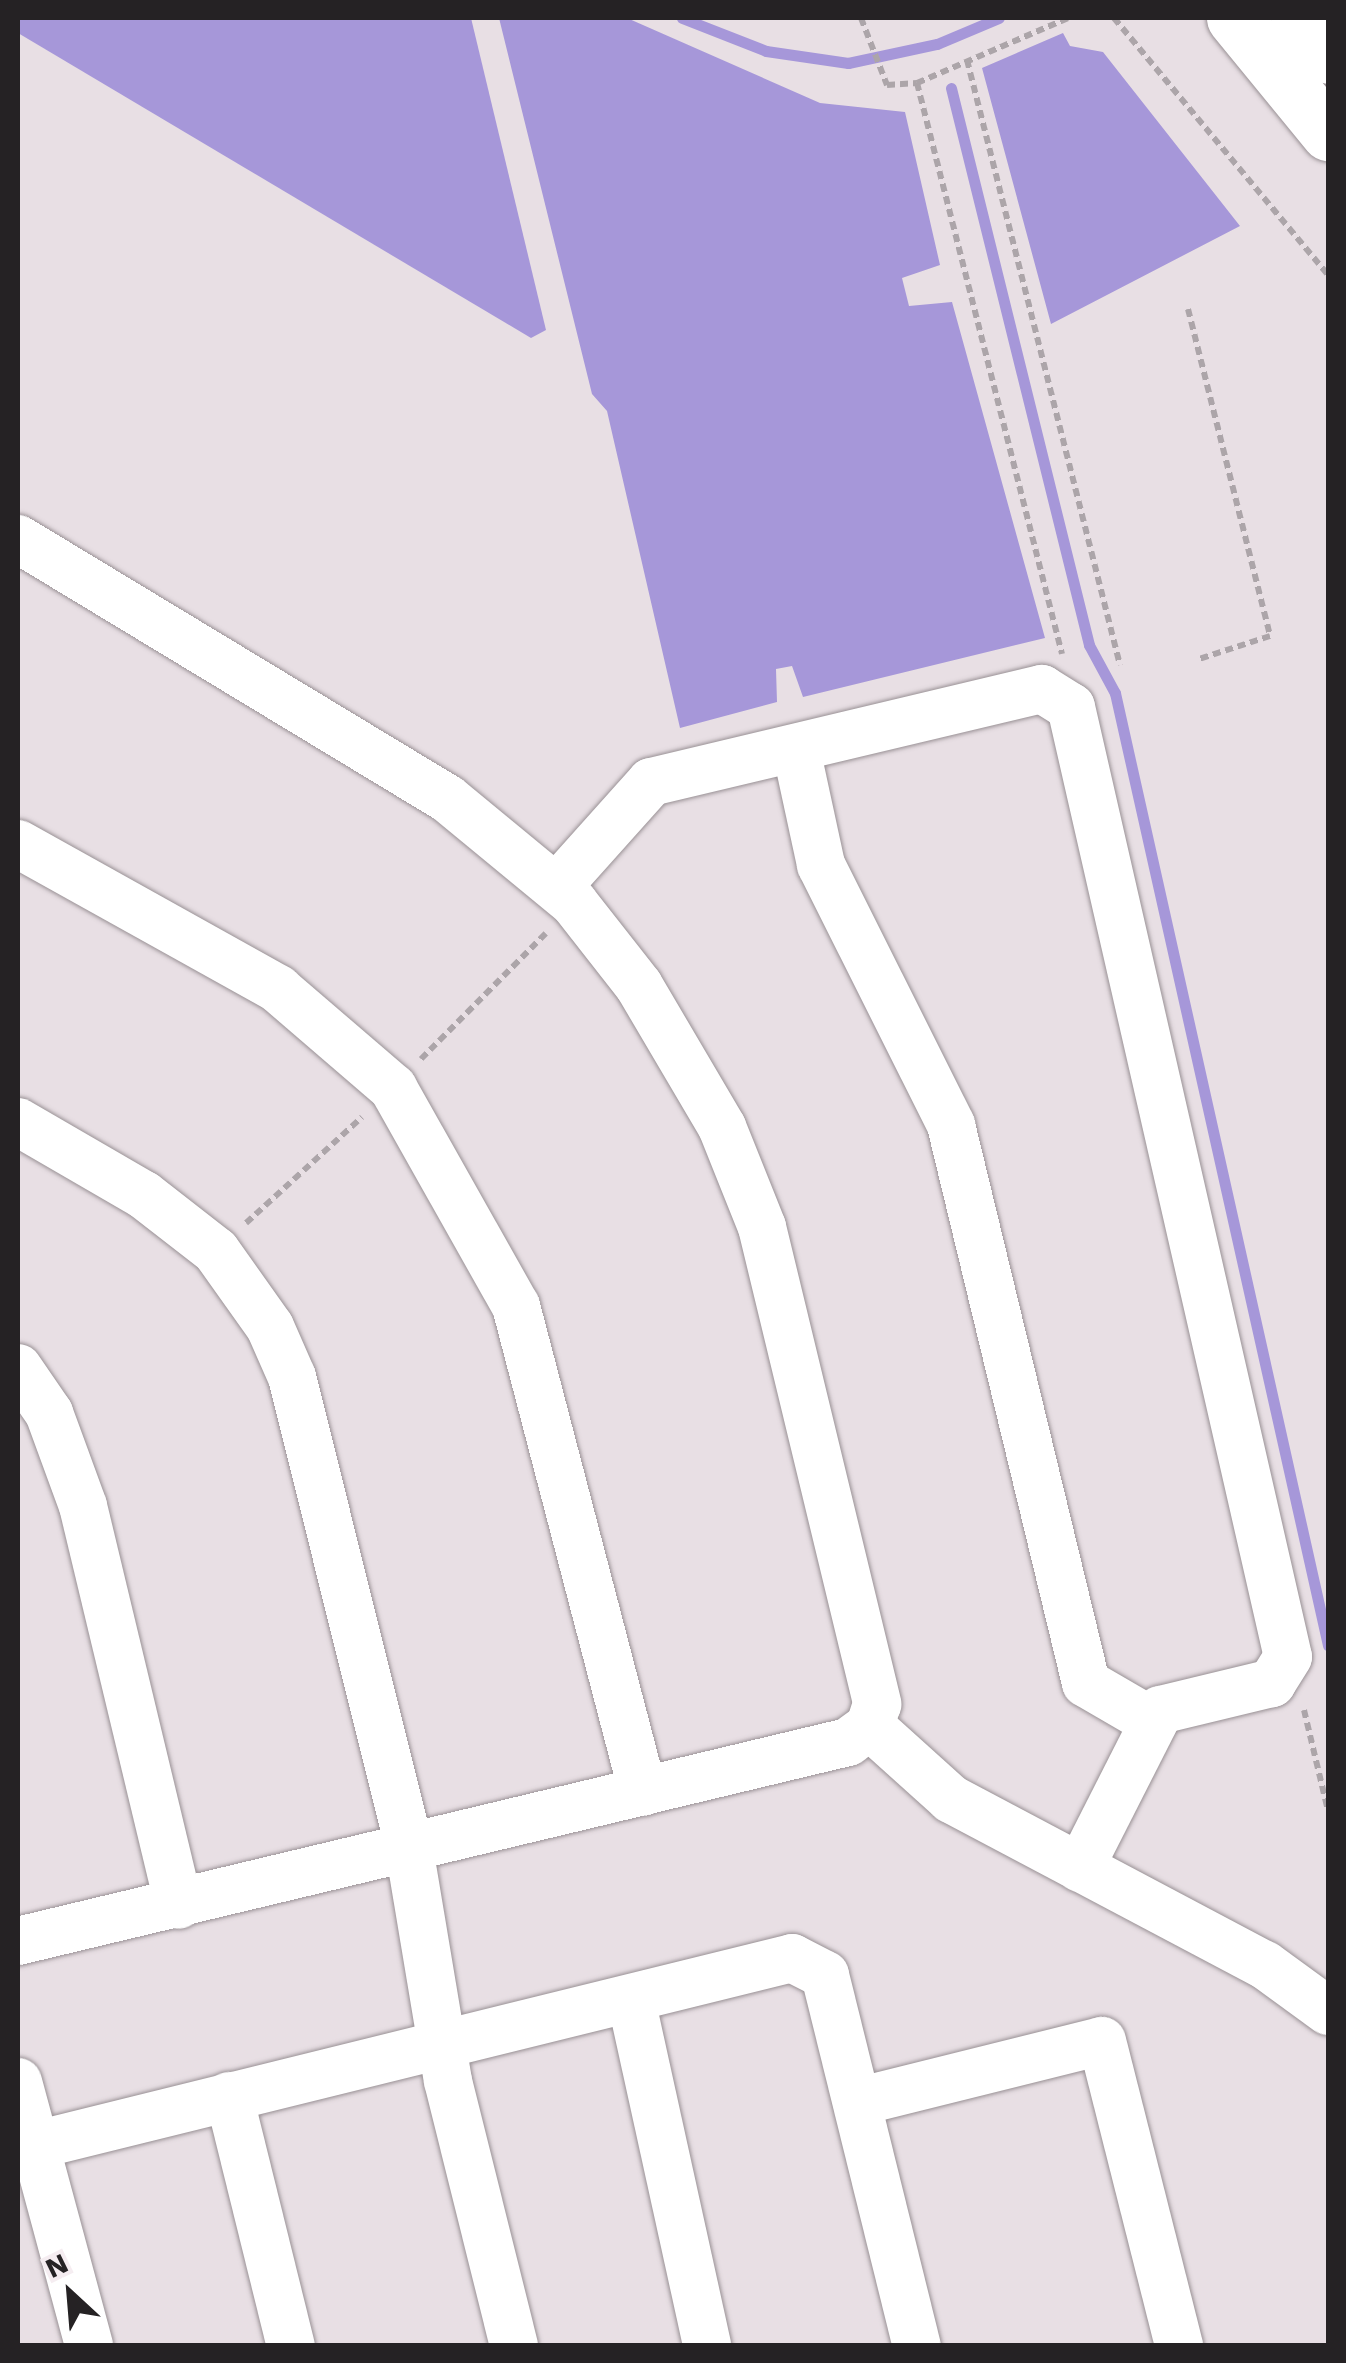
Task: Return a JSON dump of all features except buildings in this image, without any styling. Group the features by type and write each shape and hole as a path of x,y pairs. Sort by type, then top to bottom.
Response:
{"highway":[{"path":"1234,18 1328,133"},
{"path":"1298,18 1328,56"}],"street":[{"path":"18,1941 848,1742 870,1726 877,1704 762,1227 686,1057 556,887 448,799 21,549"},
{"path":"556,887 652,782 1042,689 1071,707 1288,1657 1284,1672 1160,1710 1080,1868"},
{"path":"796,749 821,865 952,1125 1086,1684 1153,1722"},
{"path":"18,844 278,989 392,1088 516,1306 643,1792"},
{"path":"18,1122 144,1195 216,1251 270,1326 317,1461 409,1848 441,2044 514,2346"},
{"path":"18,1368 49,1413 83,1506 179,1905"},
{"path":"870,1726 951,1799 1265,1964 1328,2011"},
{"path":"40,2144 792,1958 826,1976 917,2346"},
{"path":"630,1999 707,2346"},
{"path":"857,2102 1102,2042 1179,2346"},
{"path":"18,2082 40,2144 90,2346"},
{"path":"229,2096 291,2346"}],"path":[{"path":"861,18 885,80 917,83 1068,18"},
{"path":"1114,18 1328,275"},
{"path":"967,60 1120,666"},
{"path":"917,83 1067,665"},
{"path":"1188,309 1270,636 1199,659"},
{"path":"1284,1672 1302,1703 1328,1811"}],"shaded area":[{"path":"18,18 471,18 546,330 531,338 18,33"},
{"path":"499,18 627,18 820,103 905,112 940,265 902,278 909,306 952,302 1045,638 803,697 792,666 776,669 777,702 680,728 607,411 592,394"},
{"path":"1063,33 1070,46 1103,52 1240,226 1051,324 982,68"}],"waterway":[{"path":"682,18 766,51 848,63 937,44 999,18"},
{"path":"951,88 1089,645 1115,693 1328,1645"}]}
